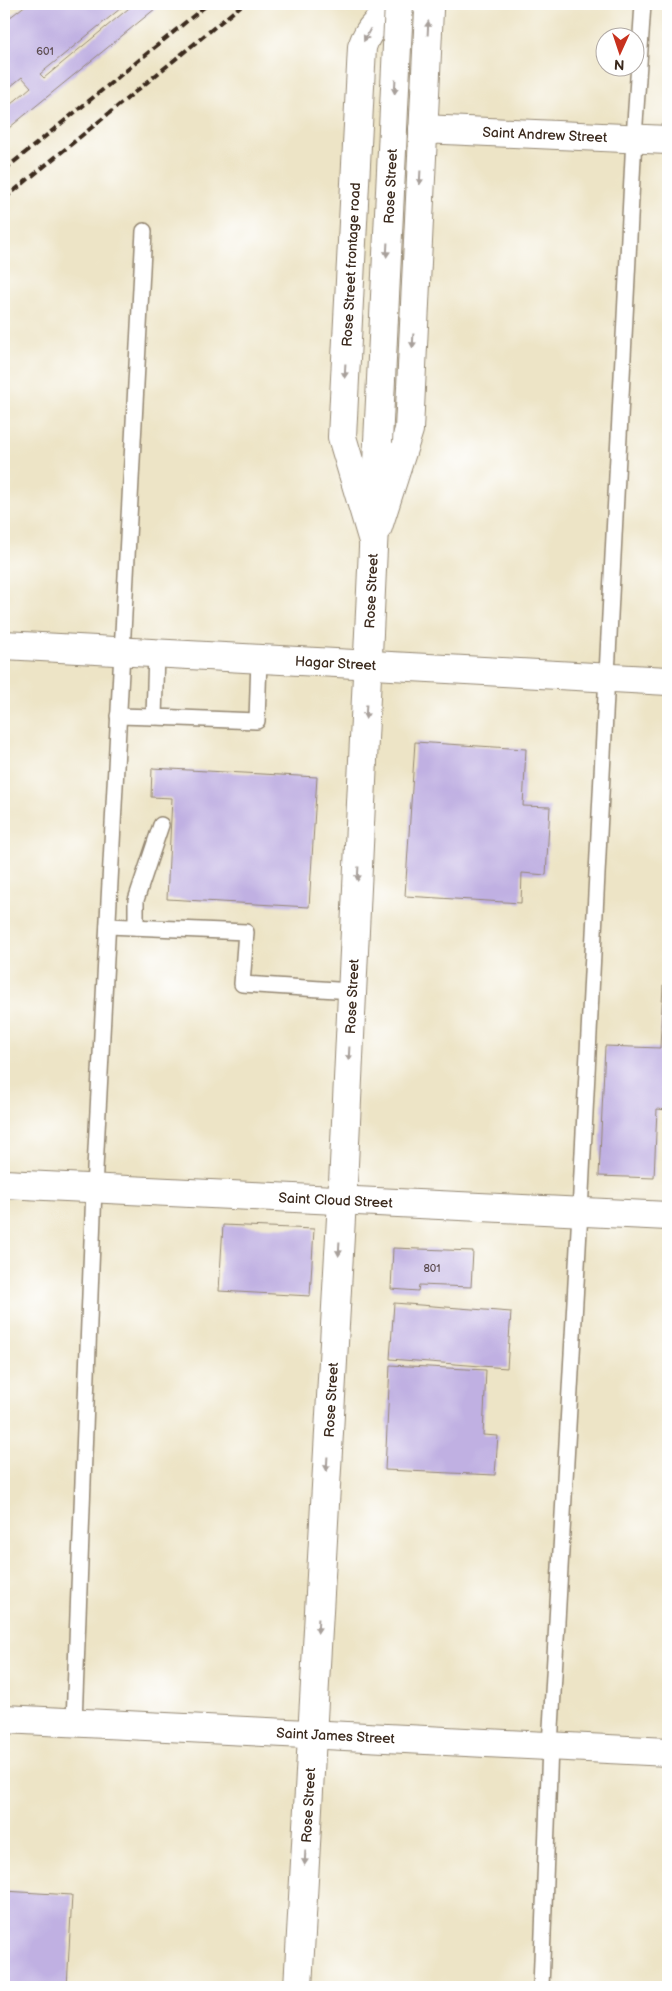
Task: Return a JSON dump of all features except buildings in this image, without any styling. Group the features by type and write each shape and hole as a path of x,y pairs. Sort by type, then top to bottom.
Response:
{"main road":[{"name":"Rose Street","path":"298,1987 342,1200 398,4"},
{"name":"Rose Street frontage road","path":"373,540 342,437 362,47 366,35 374,23 403,4"},
{"path":"373,540 409,430 428,4"},
{"name":"Saint Andrew Street","path":"423,130 668,140"},
{"name":"Hagar Street","path":"4,645 368,663 668,681"},
{"name":"Saint Cloud Street","path":"4,1184 668,1216"},
{"name":"Saint James Street","path":"4,1719 668,1752"}],"lane":[{"path":"541,1987 550,1746 580,1212 634,138 643,4"},
{"path":"74,1722 94,1188 144,231"},
{"path":"154,717 156,654"},
{"path":"118,716 257,721 259,659"},
{"path":"136,928 136,900 161,825"},
{"path":"108,926 246,932 242,984 352,991"}],"railway":[{"path":"4,170 208,4"},
{"path":"4,199 243,4"}]}
